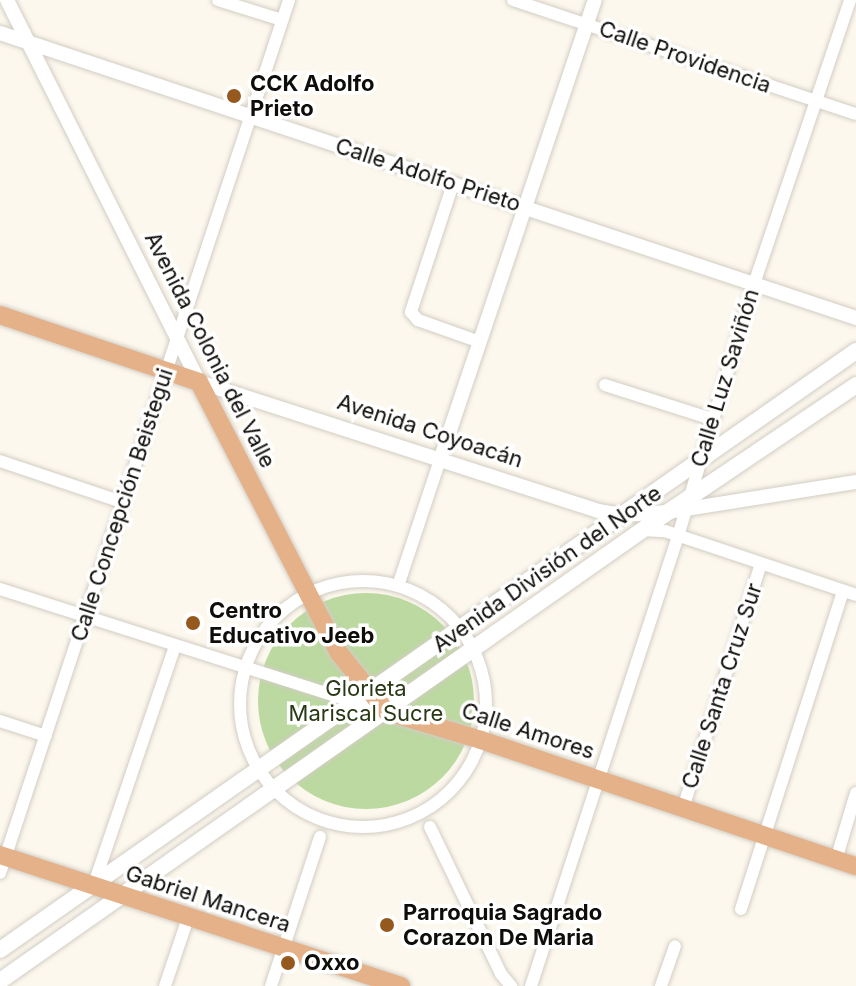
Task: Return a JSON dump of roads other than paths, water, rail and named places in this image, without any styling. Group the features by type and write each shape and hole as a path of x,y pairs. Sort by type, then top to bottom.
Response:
{"main road":[{"name":"Avenida Coyoacán","path":"0,315 199,382"},
{"name":"Avenida División del Norte","path":"0,950 699,464 856,351"},
{"name":"Avenida Colonia del Valle","path":"199,382 364,698 387,712"},
{"name":"Avenida División del Norte","path":"0,981 275,791 668,512 688,504 856,385"},
{"name":"Calle Amores","path":"387,712 481,740 856,866"},
{"name":"Gabriel Mancera","path":"2,862 93,887 401,986"}],"street":[{"name":"Avenida Colonia del Valle","path":"7,0 199,382"},
{"path":"218,0 282,20"},
{"name":"Calle Concepción Beistegui","path":"2,862 289,0"},
{"name":"Calle Providencia","path":"513,0 856,114"},
{"path":"398,586 595,0"},
{"name":"Calle Luz Saviñón","path":"531,986 678,536 754,284 850,0"},
{"name":"Calle Adolfo Prieto","path":"0,33 856,318"},
{"path":"453,184 411,312 418,320 480,342"},
{"name":"Avenida Coyoacán","path":"199,382 598,511 624,515 668,512"},
{"path":"605,385 712,419"},
{"path":"0,461 122,502"},
{"path":"688,504 856,482"},
{"path":"668,512 670,527 678,536"},
{"path":"643,530 678,536 856,595"},
{"name":"Calle Santa Cruz Sur","path":"683,808 761,564"},
{"path":"362,581 398,586 443,610 461,629 474,651 486,696 481,740 470,764 454,787 433,806 404,821 373,827 342,826 298,809 275,791 258,769 241,719 246,668 271,623 309,594 335,585 362,581"},
{"path":"0,589 246,668 364,698"},
{"path":"741,909 843,591"},
{"path":"93,887 175,646"},
{"path":"0,721 46,736"},
{"path":"836,860 856,793"},
{"path":"430,827 501,974 511,986"},
{"path":"271,986 320,837"},
{"path":"165,986 188,918"},
{"path":"661,986 675,946"}],"place":[{"name":"CCK Adolfo Prieto","path":"234,96"},
{"name":"Centro Educativo Jeeb","path":"193,623"},
{"name":"Parroquia Sagrado Corazon De Maria","path":"387,925"},
{"name":"Oxxo","path":"288,963"}],"park label":[{"name":"Glorieta Mariscal Sucre","path":"366,700"}]}
